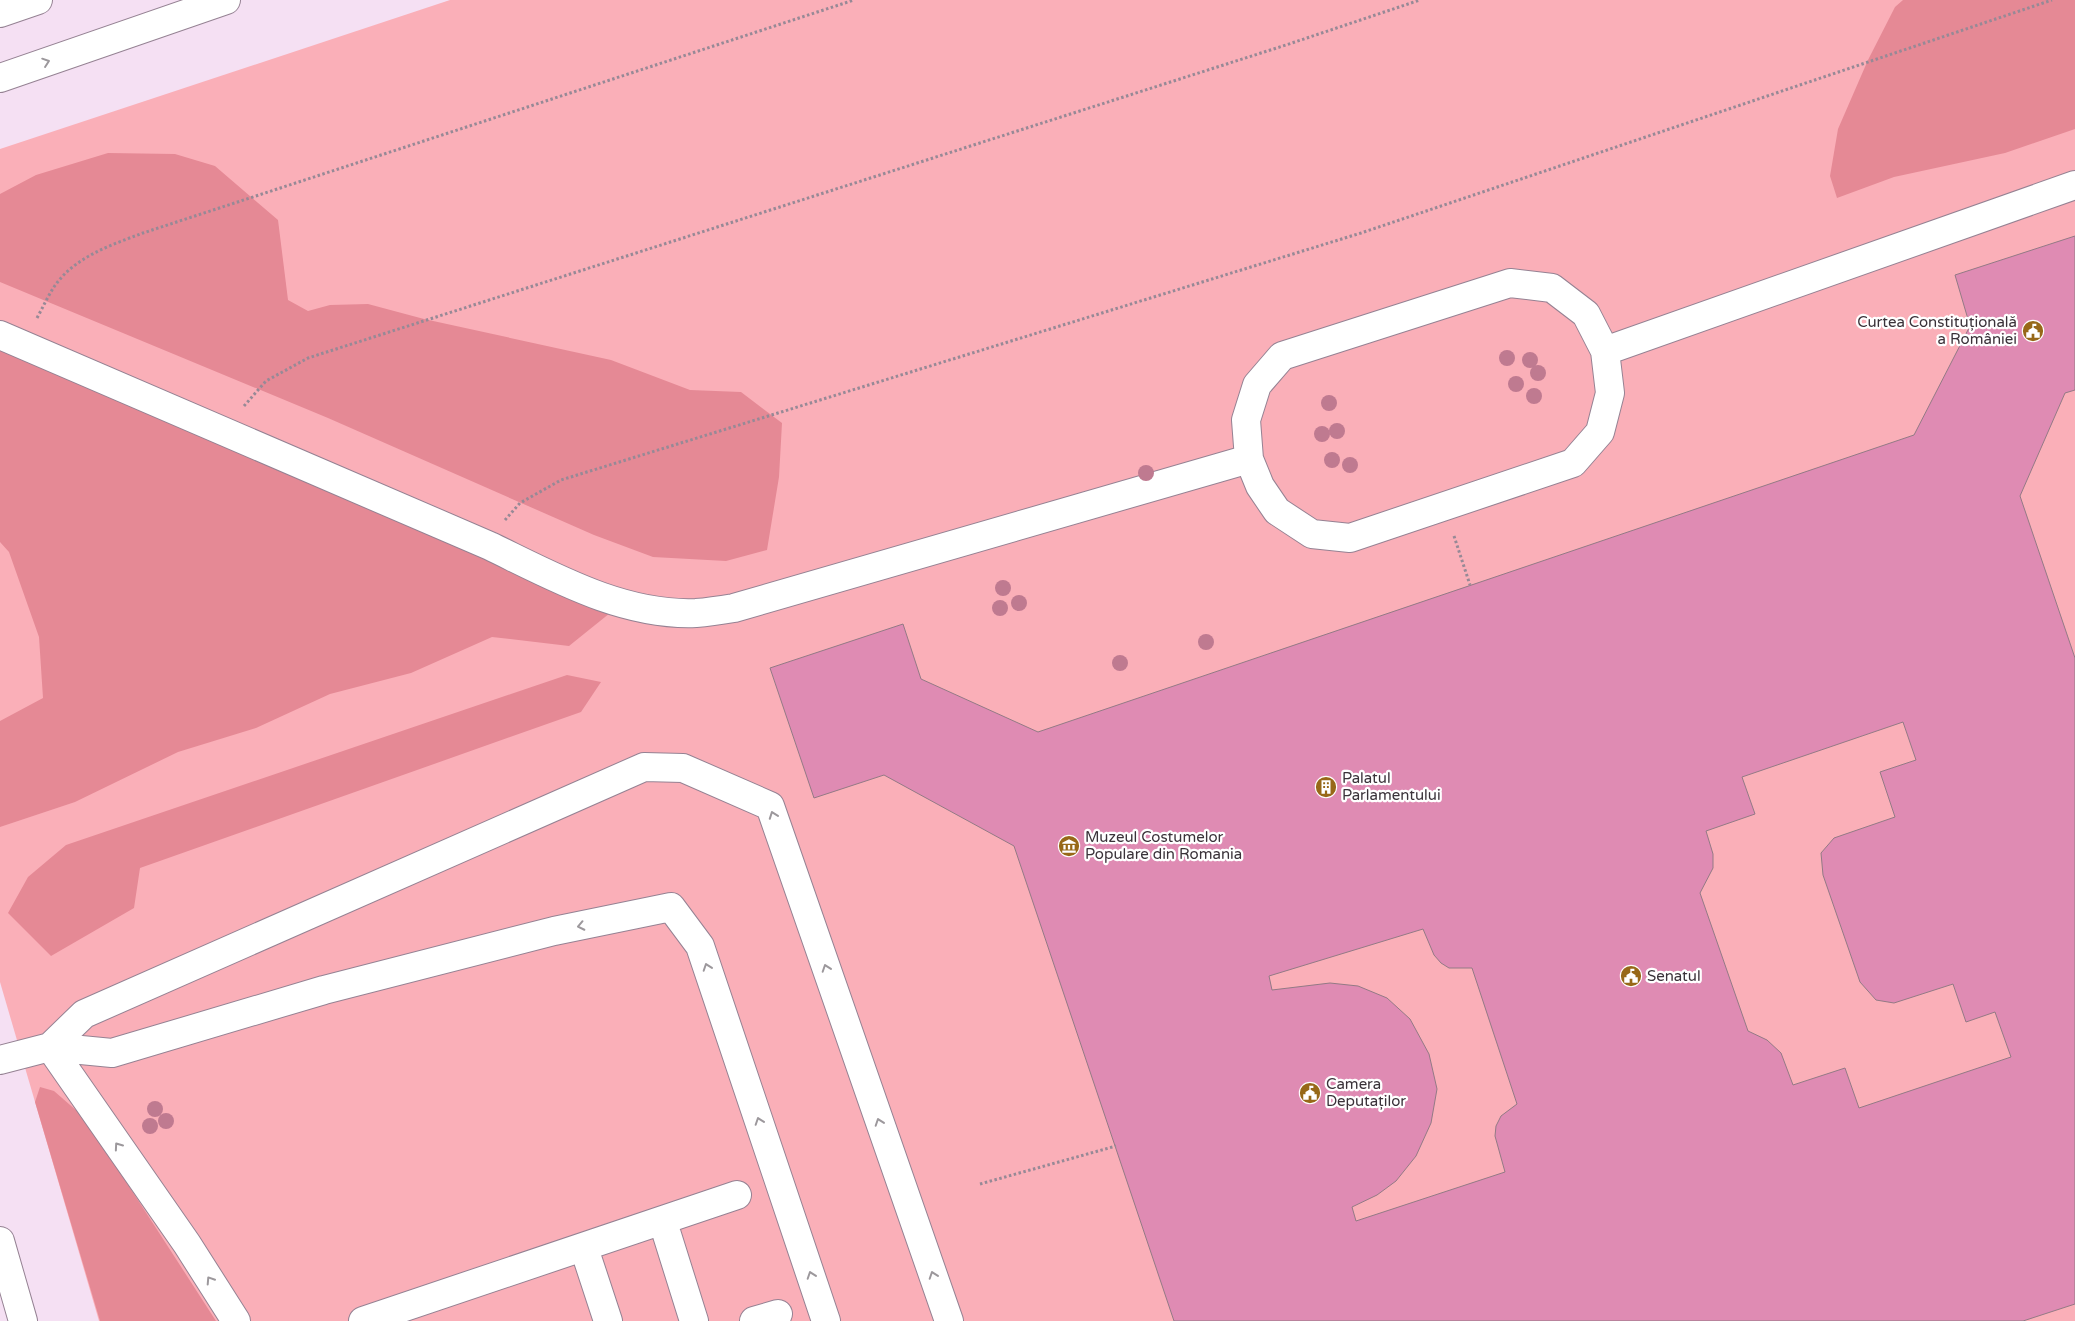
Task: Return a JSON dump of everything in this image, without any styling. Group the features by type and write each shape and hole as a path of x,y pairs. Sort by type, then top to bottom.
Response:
{"main road":[{"path":"0,13 38,0"},
{"path":"0,78 226,0"},
{"path":"1606,351 2075,185"},
{"path":"1510,283 1552,288 1586,314 1606,351 1610,393 1600,432 1573,463 1350,538 1312,534 1278,511 1260,486 1249,460 1246,420 1257,385 1282,356 1510,283"},
{"path":"11,340 490,546 565,582 612,600 655,610 695,613 734,608 1249,460"},
{"path":"50,1047 84,1014 644,767 683,768 770,806 949,1321"},
{"path":"0,1060 50,1047 112,1053 324,990 554,931 671,907 700,946 826,1321"},
{"path":"50,1047 187,1244 236,1321"},
{"path":"363,1321 663,1222 737,1195"},
{"path":"663,1222 694,1321"},
{"path":"0,1241 23,1321"},
{"path":"584,1248 608,1321"}],"path":[{"path":"11,340 55,285 72,268 100,249 854,0"},
{"path":"230,433 249,398 266,381 308,358 1286,45 1420,0"},
{"path":"490,546 501,526 520,503 561,480 1361,233 2052,0"},
{"path":"1445,507 1470,585"},
{"path":"980,1184 1116,1146"}],"shaded area":[{"path":"450,0 2075,0 2075,1321 99,1321 0,982 0,149"},
{"path":"1903,0 2075,0 2075,129 2005,153 1894,177 1837,198 1830,176 1838,129 1868,60 1895,7"},
{"path":"108,153 175,154 215,166 278,220 288,300 308,311 330,305 368,304 424,319 611,360 690,390 741,392 782,423 779,477 767,550 726,561 653,557 594,535 328,418 0,282 0,194 36,175"},
{"path":"0,349 39,361 610,613 569,646 492,637 411,673 330,694 256,728 178,752 75,802 0,827 0,721 43,698 39,637 9,552 0,542"},
{"path":"567,675 601,682 581,712 140,868 134,908 51,956 8,913 28,877 66,845"},
{"path":"40,1087 54,1091 85,1118 216,1321 100,1321 35,1102"}],"building":[{"name":"Palatul Parlamentului","path":"2075,236 2075,390 2065,393 2020,496 2075,658 2075,1304 2023,1321 1174,1321 1014,846 884,775 814,798 770,668 903,624 921,679 1038,732 1914,435 1970,326 1955,275","holes":["1903,722 1916,760 1880,772 1895,817 1834,838 1821,853 1823,875 1860,982 1876,1000 1894,1003 1953,984 1966,1022 1995,1012 2011,1057 1859,1108 1845,1068 1793,1085 1781,1053 1767,1040 1748,1031 1700,893 1713,868 1713,854 1706,831 1755,814 1742,777","1423,929 1434,955 1441,963 1449,968 1472,968 1517,1104 1501,1116 1496,1126 1495,1136 1505,1172 1356,1221 1352,1207 1377,1195 1396,1181 1416,1156 1431,1123 1437,1089 1429,1054 1410,1019 1387,998 1358,986 1330,983 1272,990 1269,976"]}],"place":[{"name":"Curtea Constituțională a României","path":"2033,331"},
{"name":"Palatul Parlamentului","path":"1326,787"},
{"name":"Muzeul Costumelor Populare din Romania","path":"1069,846"},
{"name":"Senatul","path":"1631,976"},
{"name":"Camera Deputaților","path":"1310,1093"}]}
